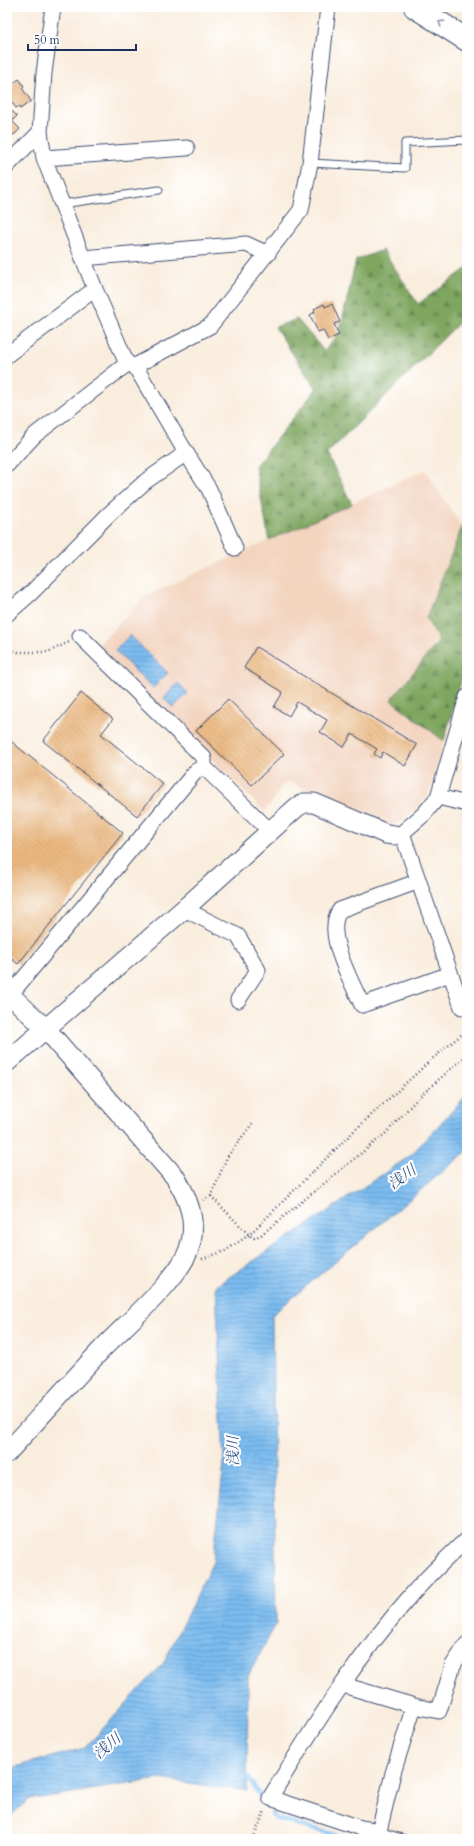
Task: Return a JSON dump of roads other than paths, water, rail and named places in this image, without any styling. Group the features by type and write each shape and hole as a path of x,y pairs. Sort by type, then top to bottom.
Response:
{"highway":[{"path":"415,7 467,40"}],"street":[{"path":"53,7 44,73 40,132 44,158 95,289 131,365 209,489 235,548"},
{"path":"7,465 35,435 131,365 210,326 301,210 310,163 328,7"},
{"path":"7,166 40,132"},
{"path":"44,158 187,148"},
{"path":"83,258 246,244 268,254"},
{"path":"7,355 95,289"},
{"path":"7,614 32,592 109,514 146,481 179,458 185,451"},
{"path":"80,636 204,758 204,767 270,831"},
{"path":"7,1062 184,909 297,807 304,803 314,804 386,834 398,834 424,814 438,797 467,697"},
{"path":"7,1453 102,1349 170,1279 182,1263 189,1248 192,1229 190,1205 185,1193 175,1177 46,1029 9,994 196,771 204,767"},
{"path":"438,797 467,804"},
{"path":"398,834 419,881 462,1007"},
{"path":"419,881 340,910 335,916 336,946 362,1005 450,974"},
{"path":"184,909 238,936 258,970 238,1000"},
{"path":"414,1706 393,1773 379,1831 361,1833 270,1798 305,1740 382,1631 414,1592 467,1539"},
{"path":"343,1685 414,1706 439,1710 453,1665 465,1650"}],"lane":[{"path":"310,163 405,168 405,143 467,140"},
{"path":"62,204 159,190"},
{"path":"379,1831 405,1839"}],"water":[{"path":"130,635 168,673 153,688 115,651"},
{"path":"178,683 188,693 173,708 164,698"},
{"name":"浅川","path":"467,1095 467,1151 272,1315 276,1624 248,1676 247,1791 159,1779 28,1800 7,1819 7,1775 18,1766 85,1748 163,1664 213,1562 224,1463 216,1286 410,1156"}],"waterway":[{"path":"247,1776 262,1799"},
{"path":"272,1813 276,1819 350,1839"}]}
